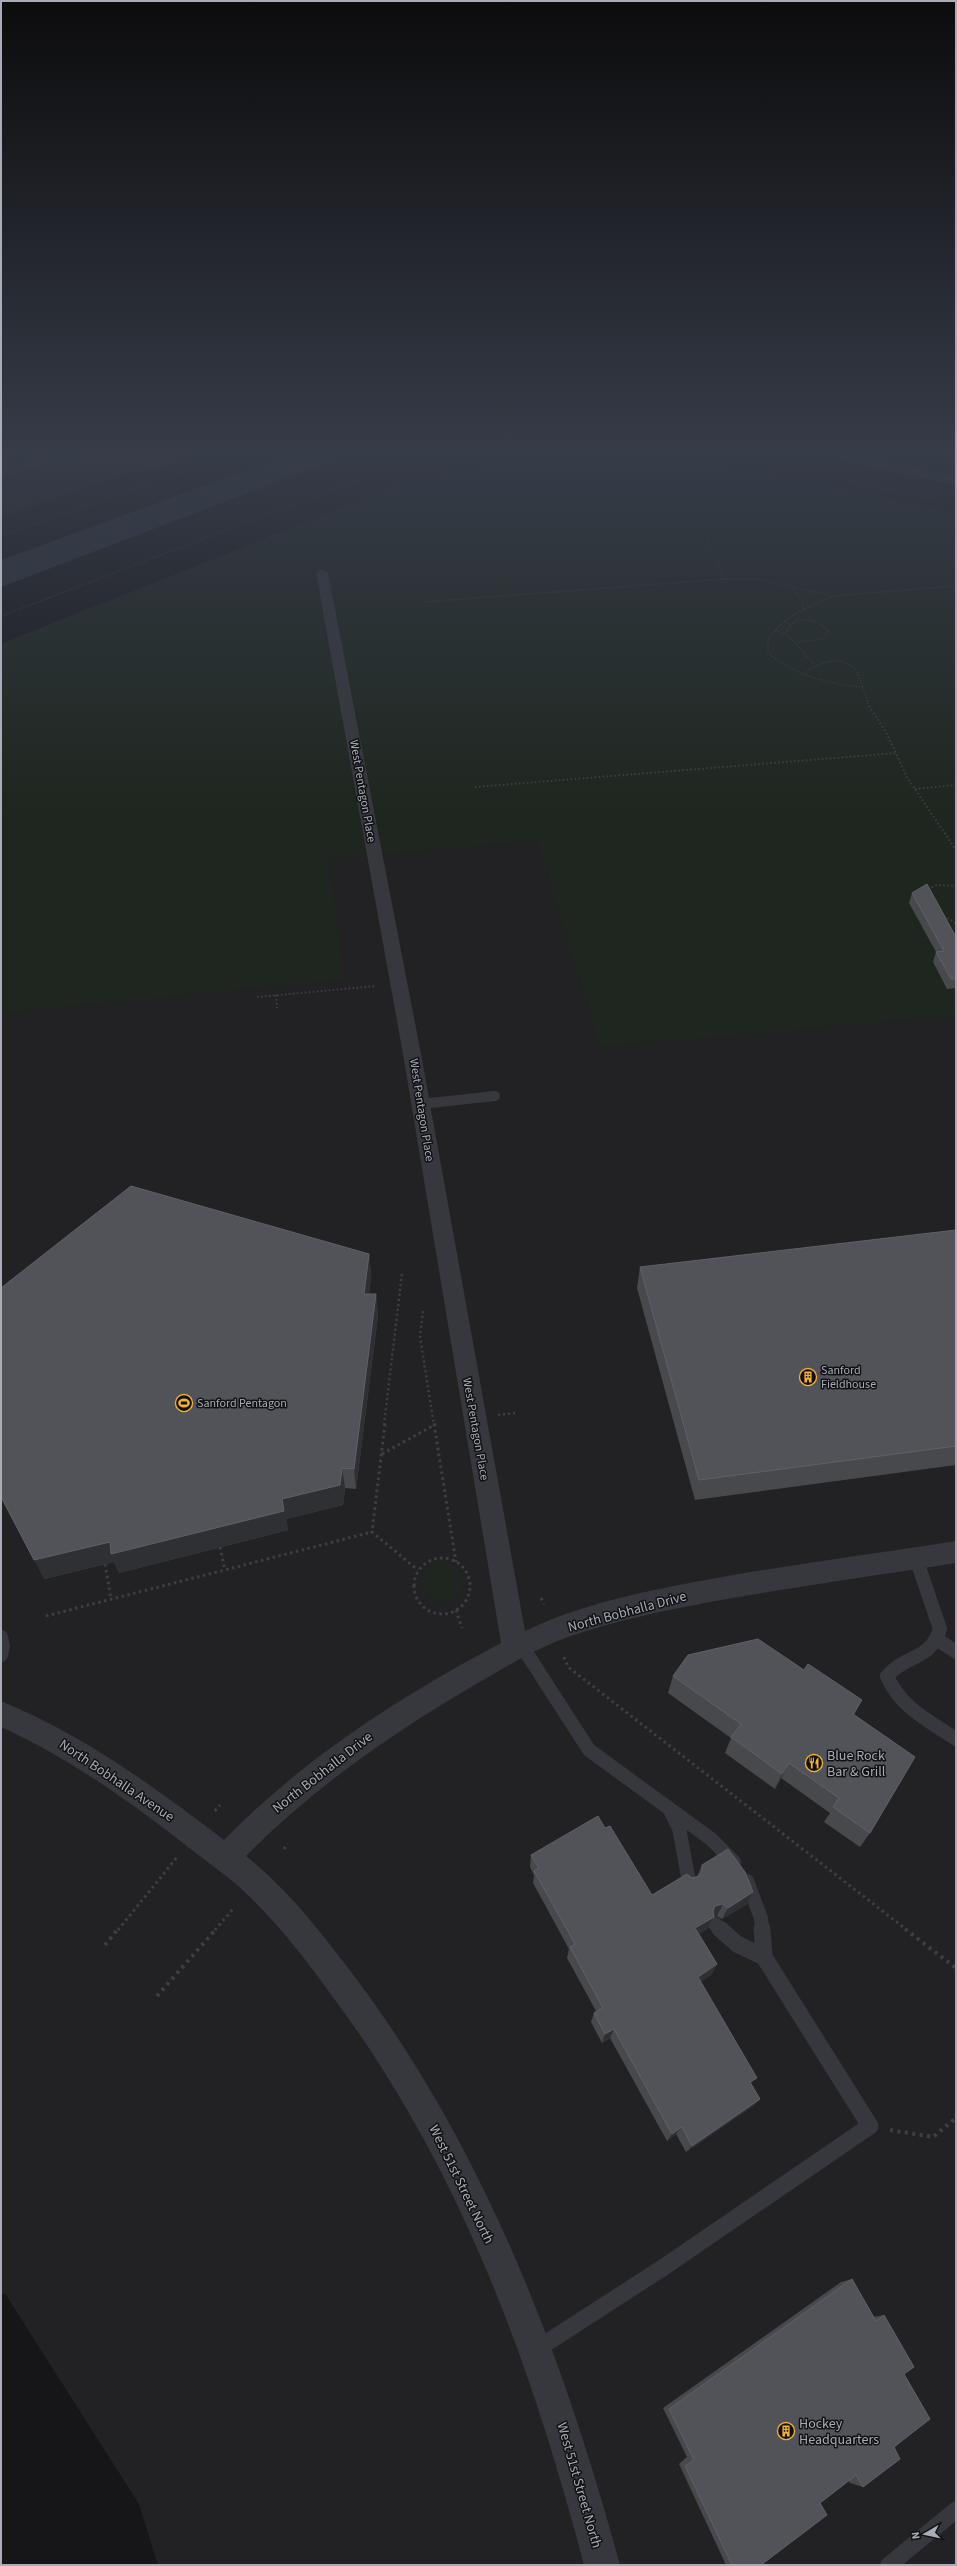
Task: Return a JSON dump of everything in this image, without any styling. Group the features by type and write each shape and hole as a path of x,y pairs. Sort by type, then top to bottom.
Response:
{"street":[{"name":"West Pentagon Place","path":"322,574 421,1104 519,1647"},
{"name":"North Bobhalla Drive","path":"225,1858 254,1827 332,1761 416,1705 519,1647 564,1627 660,1600 751,1583 956,1552"},
{"name":"North Bobhalla Avenue","path":"1,1714 60,1741 130,1785 225,1858"},
{"name":"West 51st Street North","path":"225,1858 257,1884 296,1925 343,1983 391,2050 431,2120 475,2207 536,2350 560,2412 602,2565"}],"lane":[{"path":"421,1104 495,1096"},
{"path":"916,1558 940,1630 938,1640 933,1649 891,1669 887,1676 889,1685 897,1698 956,1739"},
{"path":"1,1637 3,1646 1,1655"},
{"path":"938,1640 956,1652"},
{"path":"519,1647 589,1750 716,1844 746,1880 761,1918 764,1957 870,2126 664,2267 536,2350"},
{"path":"668,1808 679,1828 684,1863 689,1882"},
{"path":"715,1924 737,1944 764,1957"},
{"path":"889,2565 956,2510"}],"path":[{"path":"1,616 112,574"},
{"path":"723,574 725,579"},
{"path":"424,602 755,577 833,596 956,586"},
{"path":"792,587 802,600 804,609"},
{"path":"833,596 804,609 784,622 768,639 768,653 781,665 804,674 832,683 863,687"},
{"path":"785,633 792,625 803,621 817,622 828,631 823,639 797,642"},
{"path":"784,622 792,625"},
{"path":"775,630 785,633 797,642 802,654 814,664"},
{"path":"804,674 814,664 831,660 850,664 861,674 863,687 870,709 897,753 915,789 956,850"},
{"path":"475,786 897,753"},
{"path":"915,789 956,785"},
{"path":"925,890 937,885 956,886"},
{"path":"941,914 956,923"},
{"path":"257,997 376,986"},
{"path":"276,996 277,1008"},
{"path":"372,1532 402,1272"},
{"path":"423,1311 420,1337 436,1423 456,1562"},
{"path":"498,1415 515,1413"},
{"path":"381,1455 436,1423"},
{"path":"372,1532 418,1570"},
{"path":"46,1616 372,1532"},
{"path":"220,1548 225,1570"},
{"path":"442,1559 456,1562 466,1570 472,1587 464,1605 456,1610 435,1613 426,1610 418,1603 412,1586 418,1570 434,1560 442,1559"},
{"path":"105,1564 111,1599"},
{"path":"542,1598 544,1604"},
{"path":"456,1610 462,1628"},
{"path":"564,1657 568,1667 956,1968"},
{"path":"215,1811 220,1805"},
{"path":"284,1849 288,1844"},
{"path":"105,1944 178,1856"},
{"path":"158,1996 233,1908"},
{"path":"870,2126 933,2137 956,2118"}],"shaded area":[{"path":"1,574 36,574 1,587"},
{"path":"177,574 956,574 956,2565 158,2565 139,2504 6,2295 1,2293 1,644"},
{"path":"177,574 956,574 956,1015 600,1047 537,841 328,859 345,979 1,1013 1,644"},
{"path":"442,1561 457,1567 463,1582 457,1597 442,1603 427,1597 421,1582 427,1567"}],"building":[{"path":"927,884 956,937 956,979 951,979 936,952 944,951 912,893"},
{"name":"Sanford Pentagon","path":"131,1186 369,1254 364,1294 376,1294 354,1469 342,1468 340,1485 282,1499 284,1511 111,1554 110,1542 34,1560 1,1497 1,1288"},
{"name":"Sanford Fieldhouse","path":"956,1230 956,1446 699,1480 640,1267"},
{"name":"Blue Rock Bar & Grill","path":"758,1639 804,1670 808,1664 862,1700 853,1714 915,1757 870,1833 833,1807 839,1798 789,1763 782,1774 731,1737 741,1724 673,1676 688,1655"},
{"path":"598,1816 605,1828 610,1826 652,1895 687,1874 692,1878 699,1876 702,1872 702,1865 728,1849 745,1872 753,1892 728,1908 723,1904 715,1906 713,1911 714,1917 695,1928 717,1964 698,1977 757,2078 750,2082 760,2099 692,2146 682,2127 672,2134 614,2029 605,2034 594,2013 603,2008 570,1947 575,1944 534,1871 539,1868 531,1855"},
{"name":"Hockey Headquarters","path":"852,2279 876,2321 884,2315 914,2367 904,2374 930,2419 894,2447 900,2459 863,2487 856,2475 820,2503 827,2515 761,2565 732,2565 685,2466 694,2460 669,2409"}],"place":[{"name":"Sanford Fieldhouse","path":"808,1377"},
{"name":"Sanford Pentagon","path":"184,1403"},
{"name":"Blue Rock Bar & Grill","path":"814,1763"},
{"name":"Hockey Headquarters","path":"786,2431"}]}
